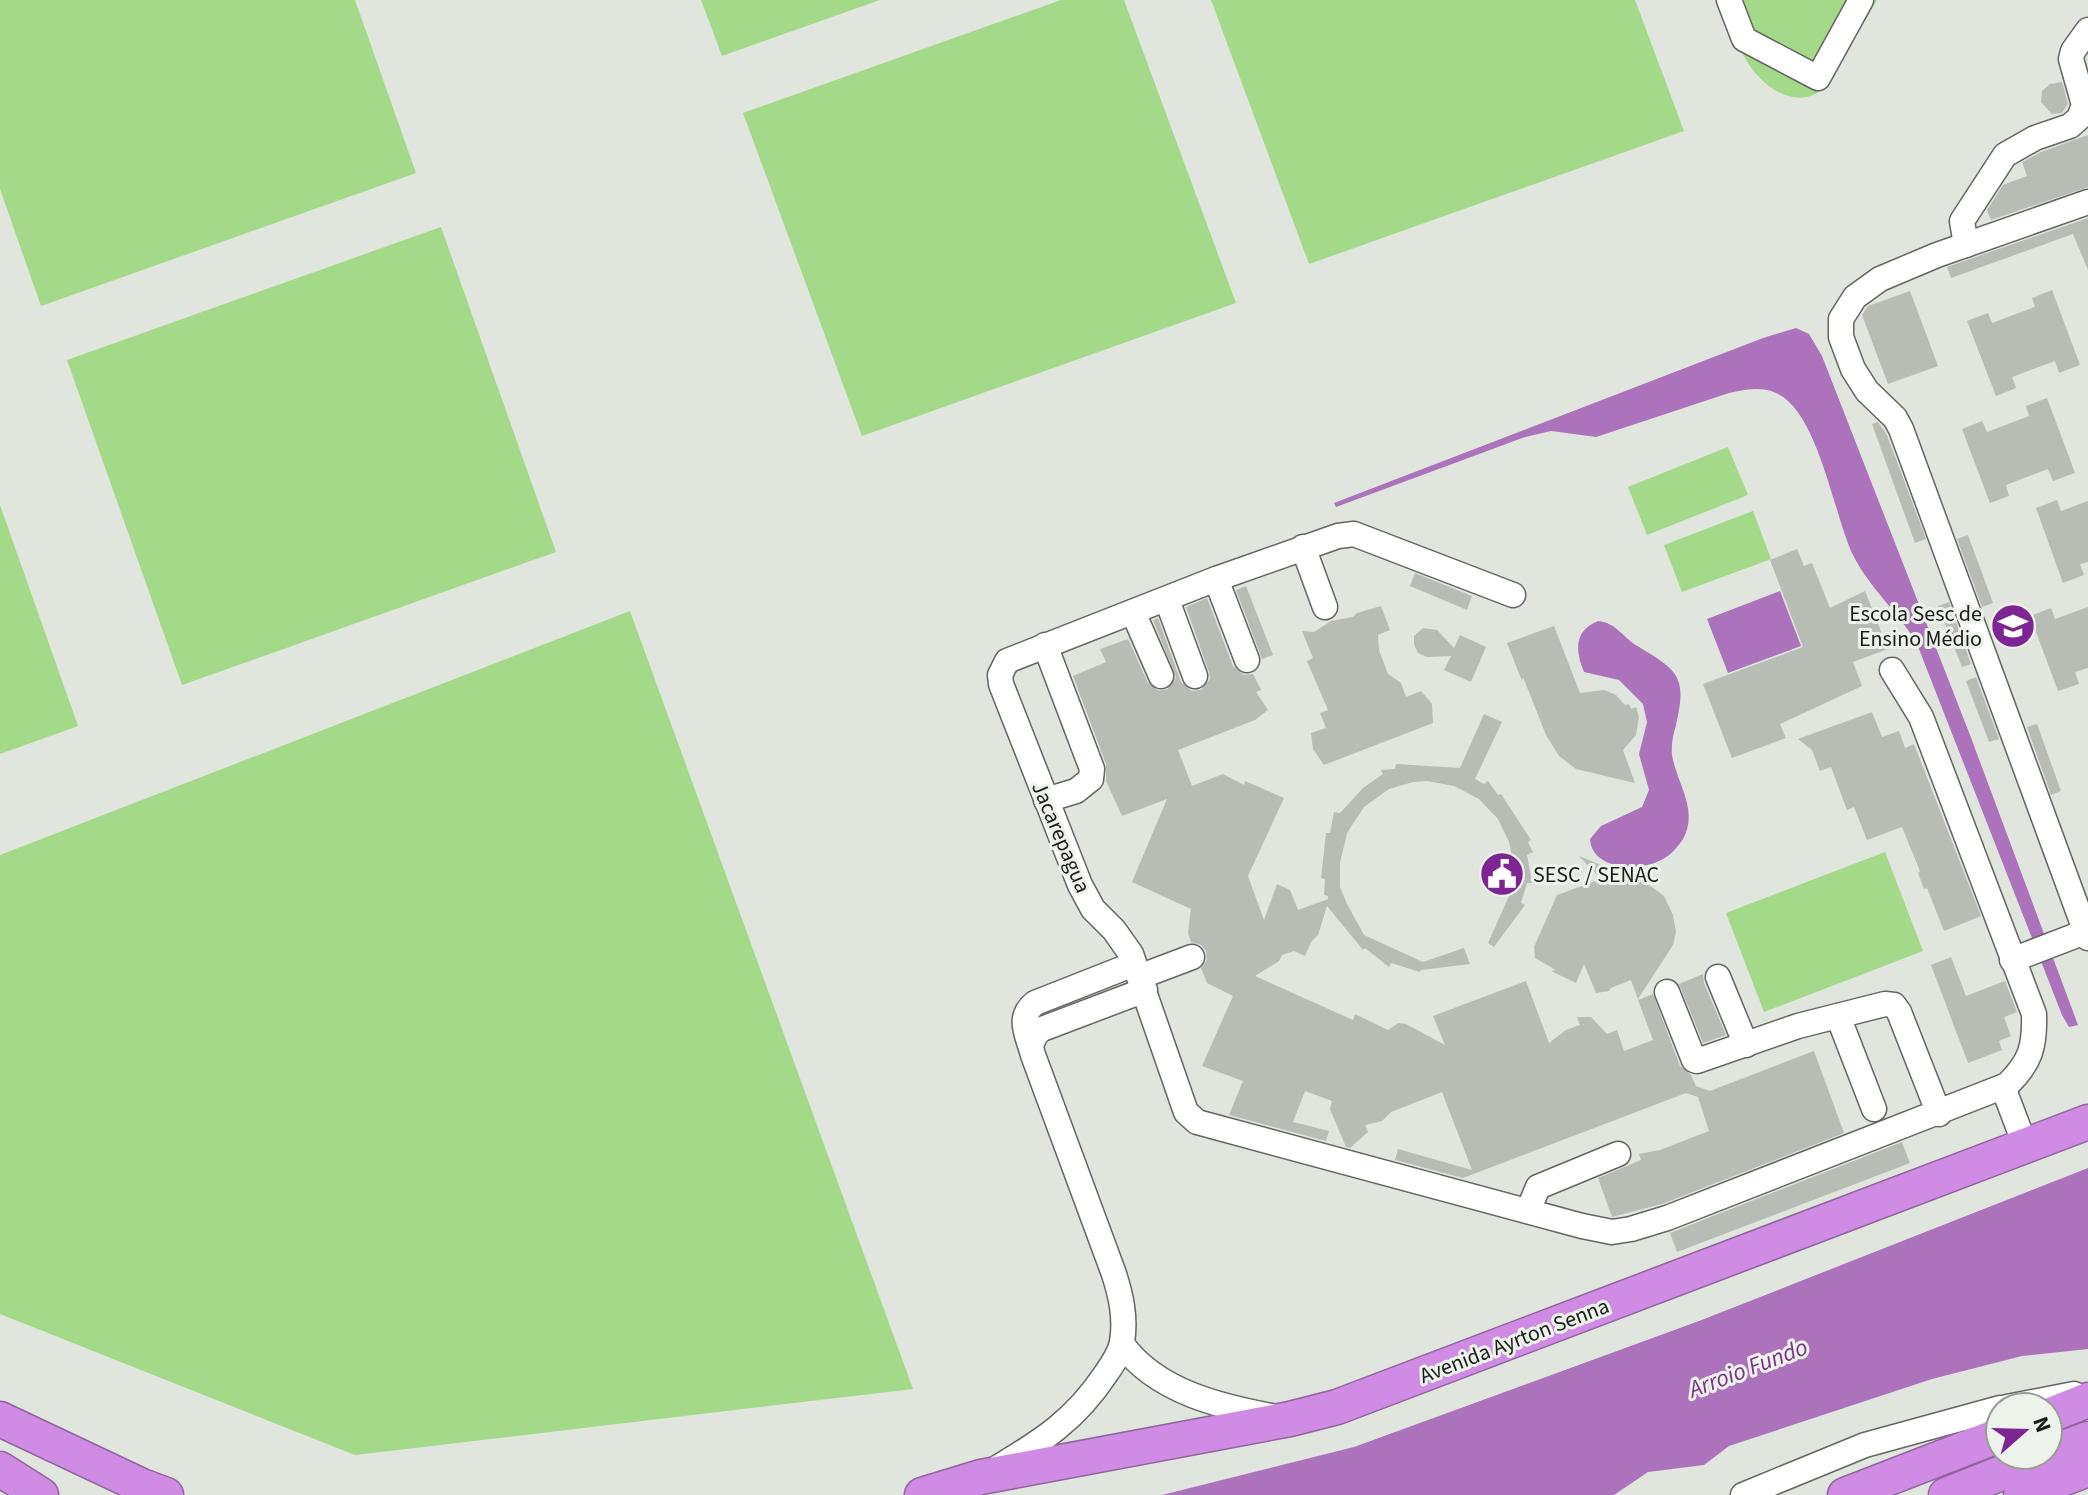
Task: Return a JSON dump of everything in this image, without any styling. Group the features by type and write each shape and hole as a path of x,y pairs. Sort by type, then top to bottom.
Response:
{"highway":[{"name":"Avenida Ayrton Senna","path":"922,1495 981,1477 1290,1419 1337,1407 2088,1122"},
{"path":"2064,1410 2088,1400"},
{"path":"6,1423 112,1495"},
{"path":"6,1423 166,1495"},
{"path":"1845,1495 1984,1441"},
{"path":"2064,1462 2083,1469"},
{"path":"0,1469 41,1495"},
{"path":"2021,1495 2083,1469"},
{"path":"1946,1495 2007,1471"}],"lane":[{"path":"1729,0 1744,39 1818,78 1861,0"},
{"path":"1966,245 1962,221 2005,155 2035,138 2070,126 2079,118 2084,105 2071,59 2088,30"},
{"path":"2022,957 2087,935 1901,429 1867,391 1853,369 1841,337 1841,319 1855,297 1880,279 2088,202"},
{"path":"1046,800 1076,791 1091,779 1092,769 1045,645 1303,547 1354,534 1513,595"},
{"path":"1303,547 1325,607"},
{"path":"1216,579 1247,660"},
{"path":"1167,600 1195,676"},
{"path":"1133,612 1161,676"},
{"name":"Jacarepagua","path":"1045,645 1007,661 1000,675 1001,684 1093,909 1114,930 1139,977 1186,1112 1197,1122 1528,1211"},
{"path":"1618,1154 1538,1187 1528,1211 1612,1232 1631,1229 1939,1114 2003,1087 2027,1062 2035,1043 2034,1014 2022,957 1921,717 1892,670"},
{"path":"981,1477 1040,1442 1080,1410 1109,1370 1122,1344 1122,1306 1114,1274 1031,1045 1023,1018 1026,1010 1035,1003 1139,977 1192,957"},
{"path":"1718,977 1746,1045"},
{"path":"1667,992 1694,1060 1702,1061 1798,1026 1885,1004 1894,1005 1939,1114"},
{"path":"1838,1016 1874,1109"},
{"path":"2003,1087 2025,1145"},
{"path":"1122,1344 1142,1367 1187,1392 1225,1407 1290,1419"},
{"path":"2064,1396 2088,1392"},
{"path":"1743,1495 1865,1445 1984,1412"}],"green space":[{"path":"0,0 355,0 416,173 41,306 0,189"},
{"path":"701,0 880,0 722,56"},
{"path":"1061,0 1124,0 1236,303 862,436 743,113"},
{"path":"1211,0 1635,0 1684,131 1309,264"},
{"path":"1722,0 1877,0 1826,86 1804,98 1781,93 1760,79 1738,44"},
{"path":"441,227 556,552 182,685 67,360"},
{"path":"1728,447 1748,495 1647,535 1628,487"},
{"path":"0,505 78,726 0,754"},
{"path":"1753,511 1771,559 1682,592 1664,545"},
{"path":"630,611 913,1389 355,1455 0,1314 0,855"},
{"path":"1885,852 1923,951 1764,1012 1726,913"}],"water":[{"path":"1796,328 1809,334 1822,356 1970,735 2078,1025 2069,1027 2062,1015 1917,644 1853,555 1814,441 1791,403 1770,391 1747,390 1729,393 1596,437 1551,431 1525,437 1336,507 1334,503"},
{"path":"1780,591 1801,646 1728,673 1707,619"},
{"path":"1598,621 1615,628 1663,663 1677,677 1680,686 1672,751 1689,818 1683,839 1676,848 1652,864 1629,867 1608,862 1599,857 1590,839 1601,826 1642,807 1649,790 1639,754 1647,722 1643,704 1619,680 1584,672 1581,664 1578,649 1581,636 1584,630"},
{"name":"Arroio Fundo","path":"2088,1168 2088,1349 2022,1356 1932,1379 1729,1446 1704,1465 1648,1472 1614,1495 1162,1495 1354,1447 1699,1321"}],"building":[{"path":"2062,82 2068,104 2062,113 2052,114 2041,102 2042,91 2050,84"},
{"path":"2088,135 2088,187 1991,220 1987,210 2003,185 2027,176 2022,162"},
{"path":"2088,218 2088,270 2073,234 1951,278 1947,267"},
{"path":"2052,290 2080,365 2059,373 2055,361 2012,377 2016,388 1996,396 1967,321 1988,313 1992,323 2035,307 2032,298"},
{"path":"1910,291 1938,366 1888,384 1862,315 1868,306"},
{"path":"2047,398 2075,473 2053,481 2048,469 2006,485 2009,496 1990,503 1962,429 1982,421 1987,432 2029,416 2026,406"},
{"path":"1878,422 1887,435 1926,539 1915,543 1872,424"},
{"path":"2057,500 2061,511 2088,501 2088,562 2080,564 2084,575 2063,583 2036,508"},
{"path":"1968,535 1993,603 1982,607 1957,539"},
{"path":"1797,549 1804,566 1812,563 1830,608 1865,591 1888,649 1853,662 1862,686 1780,724 1786,738 1732,758 1703,684 1803,647 1770,560"},
{"path":"1415,573 1472,596 1467,610 1410,586"},
{"path":"1246,586 1273,655 1262,659 1236,590"},
{"path":"1207,598 1233,666 1244,675 1253,674 1261,690 1256,692 1268,710 1255,720 1178,750 1192,786 1223,774 1244,785 1245,781 1284,798 1248,876 1264,920 1277,884 1290,890 1298,910 1328,899 1324,895 1325,879 1321,878 1326,833 1330,833 1334,812 1340,813 1363,788 1383,774 1381,770 1395,769 1396,764 1460,768 1484,714 1502,722 1475,779 1484,784 1488,781 1498,795 1501,794 1531,840 1528,842 1533,852 1527,855 1532,883 1527,883 1521,903 1525,905 1494,947 1488,943 1517,878 1509,842 1498,819 1479,799 1454,786 1427,781 1389,789 1364,807 1347,833 1340,863 1340,887 1347,904 1364,935 1423,962 1464,948 1470,964 1420,972 1391,963 1389,967 1365,948 1363,950 1327,906 1318,935 1305,956 1294,951 1282,955 1279,961 1255,976 1353,1020 1355,1014 1388,1030 1398,1023 1406,1024 1445,1045 1433,1016 1526,981 1549,1043 1566,1030 1580,1025 1577,1017 1591,1017 1607,1034 1617,1030 1624,1051 1653,1040 1638,1000 1653,994 1680,1066 1691,1075 1696,1086 1710,1091 1814,1051 1844,1133 1662,1204 1612,1217 1598,1178 1641,1160 1639,1154 1660,1150 1709,1131 1698,1097 1686,1093 1463,1178 1395,1160 1398,1149 1472,1170 1442,1092 1391,1112 1382,1121 1365,1125 1368,1132 1350,1148 1346,1147 1330,1109 1332,1101 1305,1091 1293,1122 1329,1131 1326,1141 1229,1115 1243,1081 1202,1066 1233,996 1207,983 1201,968 1207,960 1206,951 1201,945 1191,942 1188,933 1191,909 1132,882 1167,799 1122,816 1106,781 1106,764 1073,676 1106,662 1100,649 1128,639 1148,683 1159,691 1168,689 1176,677 1153,620 1158,618 1181,682 1192,691 1201,690 1210,679 1209,672 1186,607"},
{"path":"1949,602 1971,664 1962,667 1938,606"},
{"path":"1381,606 1390,630 1378,635 1379,650 1388,674 1401,683 1406,697 1421,691 1432,704 1433,723 1324,765 1313,749 1311,733 1326,728 1320,713 1328,710 1307,661 1313,658 1302,631 1314,632 1331,621 1353,617"},
{"path":"2088,607 2088,668 2075,672 2079,684 2058,691 2030,616 2051,608 2055,619"},
{"path":"1554,626 1580,693 1604,690 1616,695 1625,705 1629,704 1631,709 1636,707 1639,717 1636,735 1623,750 1635,783 1576,769 1559,756 1546,735 1507,643"},
{"path":"1423,628 1437,630 1454,648 1460,635 1486,647 1471,682 1444,670 1451,656 1427,657 1418,653 1414,636"},
{"path":"1976,677 1999,739 1989,742 1966,681"},
{"path":"1872,712 1882,737 1899,731 1905,748 1914,744 1981,916 1944,931 1927,888 1924,889 1902,827 1867,840 1854,807 1847,810 1831,767 1820,771 1812,750 1798,739"},
{"path":"2037,724 2061,791 2051,795 2027,727"},
{"path":"1579,856 1649,885 1664,896 1673,915 1676,932 1673,945 1638,999 1631,980 1609,991 1596,993 1584,964 1576,983 1551,971 1556,970 1535,958 1534,947 1557,895 1601,879"},
{"path":"1951,957 1966,996 2005,981 2017,1012 2004,1017 2011,1036 1999,1041 2002,1050 1968,1063 1931,965"},
{"path":"1703,974 1726,1035 1703,1043 1679,984"},
{"path":"1902,1142 1910,1163 1677,1252 1670,1233"}],"place":[{"name":"Escola Sesc de Ensino Médio","path":"2013,626"},
{"name":"SESC / SENAC","path":"1502,874"}]}
